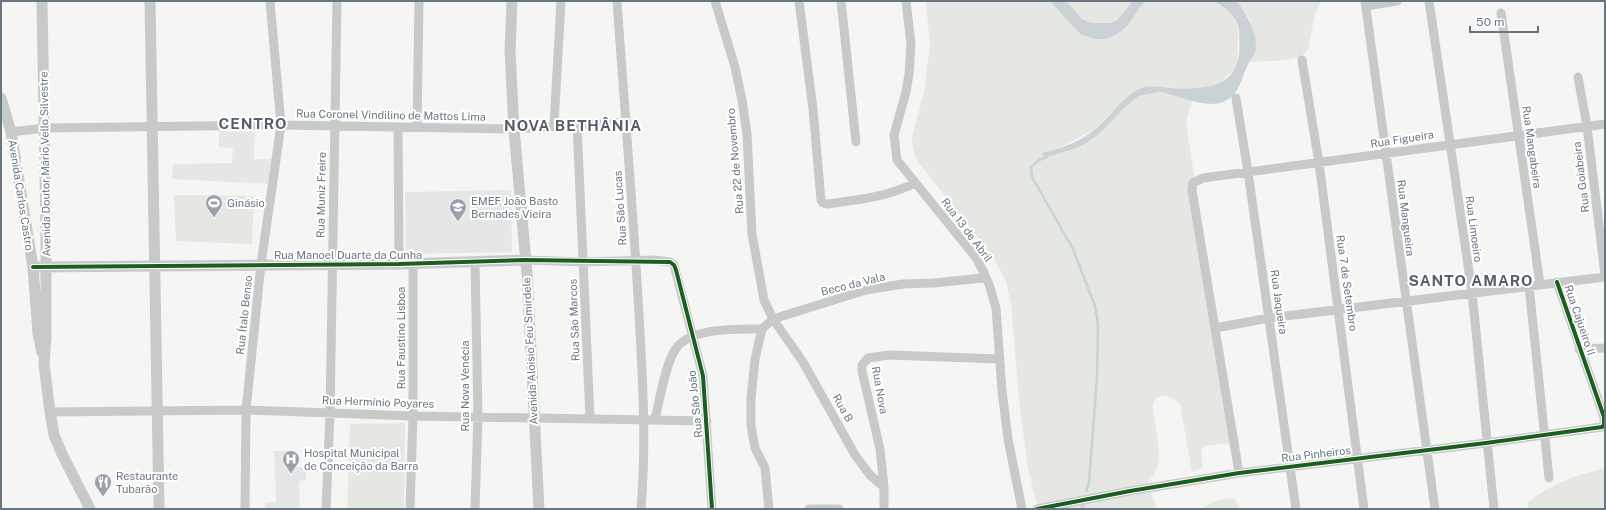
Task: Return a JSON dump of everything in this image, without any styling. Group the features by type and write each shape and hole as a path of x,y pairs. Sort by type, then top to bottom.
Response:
{"street":[{"name":"Avenida Doutor Mário Vello Silvestre","path":"42,1 46,266 44,364 54,435 90,509"},
{"path":"150,1 154,127 154,266 159,509"},
{"name":"Rua Ítalo Benso","path":"245,509 246,410 261,264 281,125 270,1"},
{"name":"Rua Muniz Freire","path":"326,509 330,413 337,1"},
{"path":"417,127 419,1"},
{"name":"Avenida Aloisio Feu Smirdele","path":"512,1 510,52 514,129 526,260 533,418 539,509"},
{"path":"554,125 561,1"},
{"name":"Rua São Lucas","path":"617,1 627,122 645,419 644,472 641,509"},
{"name":"Rua 22 de Novembro","path":"715,1 735,67 742,100 747,134 752,234 761,289 773,319"},
{"path":"798,1 817,146 821,200 823,203 832,203 878,197 900,191 915,183"},
{"path":"841,1 856,142"},
{"name":"Rua 13 de Abril","path":"906,1 910,44 909,74 894,135 897,160 972,254 984,272 996,308 999,359 1008,439 1022,509"},
{"path":"1365,3 1396,1"},
{"name":"Rua Limoeiro","path":"1429,1 1472,292 1486,443 1494,509"},
{"name":"Rua Mangueira","path":"1365,3 1405,302 1428,451 1435,509"},
{"name":"Rua Mangabeira","path":"1501,13 1517,134 1540,284"},
{"name":"Rua 7 de Setembro","path":"1302,60 1318,163 1364,509"},
{"name":"Rua Goiabeira","path":"1578,77 1587,126 1605,276"},
{"name":"Avenida Carlos Castro","path":"1,98 10,132 33,267 38,334 44,364"},
{"name":"Rua Jaqueira","path":"1236,98 1296,509"},
{"name":"Rua Coronel Vindilino de Mattos Lima","path":"10,132 45,128 281,125 514,129 554,125 627,122"},
{"name":"Rua São Marcos","path":"578,124 590,418"},
{"name":"Rua Figueira","path":"1215,328 1192,190 1193,182 1203,178 1386,154 1517,134 1605,124"},
{"path":"398,127 398,264"},
{"name":"Rua Manoel Duarte da Cunha","path":"33,267 413,264 526,260 584,262 663,261"},
{"name":"Rua São João","path":"663,261 670,262 674,265 703,376 712,509"},
{"name":"Rua Nova Venécia","path":"475,509 478,416 476,262"},
{"name":"Rua Faustino Lisboa","path":"410,509 413,416 413,264"},
{"name":"Beco da Vala","path":"773,319 866,290 903,284 934,283 982,278 984,272"},
{"path":"1239,473 1215,328 1269,318 1605,276"},
{"name":"Rua Cajueiro II","path":"1558,282 1579,349 1604,417 1604,425 1598,428"},
{"path":"1529,286 1543,436 1549,478"},
{"path":"769,509 765,468 755,448 751,426 751,399 755,359 762,329 773,319"},
{"name":"Rua B","path":"773,319 803,362 854,455 870,475 884,487"},
{"path":"655,418 675,350 684,341 692,337 723,330 762,329"},
{"path":"1579,349 1605,348"},
{"name":"Rua Nova","path":"884,487 880,448 862,371 864,362 868,358 889,355 999,359"},
{"name":"Rua Hermínio Poyares","path":"50,412 246,410 413,416 655,418 707,421"},
{"name":"Rua Pinheiros","path":"1037,509 1130,491 1239,473 1357,458 1428,451 1598,428"},
{"path":"884,487 884,509"},
{"path":"809,509 839,509"}],"shaded area":[{"path":"926,1 1050,1 1066,19 1084,34 1093,38 1103,39 1114,36 1125,28 1145,1 1214,1 1232,14 1238,27 1238,62 1234,71 1219,83 1201,89 1149,87 1128,97 1093,130 1058,149 1043,153 1045,158 1089,142 1100,133 1134,98 1147,90 1151,89 1163,91 1192,100 1186,121 1215,320 1239,442 1204,446 1201,451 1203,467 1192,472 1180,404 1169,397 1158,397 1153,405 1159,454 1157,470 1147,482 1157,509 1038,509 1028,468 1020,409 1011,303 1006,281 993,257 916,159 913,148 912,137 924,92 930,46"},
{"path":"1050,1 1066,1 1082,19 1092,23 1111,23 1122,18 1135,1 1145,1 1125,28 1113,36 1103,39 1093,38 1083,34 1066,19"},
{"path":"1066,1 1135,1 1122,18 1111,23 1092,23 1082,19"},
{"path":"1214,1 1237,1 1253,29 1256,41 1254,55 1249,62 1237,89 1228,100 1221,103 1205,104 1153,90 1145,92 1122,110 1089,142 1045,158 1042,153 1070,144 1088,134 1100,125 1121,103 1139,89 1150,87 1199,88 1218,83 1226,79 1233,72 1237,63 1239,51 1239,30 1236,21 1230,13"},
{"path":"1237,1 1321,1 1315,13 1308,50 1300,57 1287,60 1249,62 1256,50 1250,19"},
{"path":"219,131 255,132 254,159 272,159 272,184 172,179 173,164 232,163 233,148 219,147"},
{"name":"EMEF João Basto Bernades Vieira","path":"511,190 512,252 406,254 405,192"},
{"name":"Ginásio","path":"174,195 254,196 252,244 176,241"},
{"path":"405,423 404,509 347,509 350,424"},
{"name":"Hospital Municipal de Conceição da Barra","path":"274,451 294,451 295,467 306,467 306,480 299,481 300,509 265,509 265,503 276,502"},
{"path":"1605,468 1605,509 1529,509 1528,502 1555,485 1574,477"},
{"path":"1229,498 1235,499 1240,509 1202,509 1213,502"}],"waterway":[{"path":"1119,20 1135,1"},
{"path":"1066,17 1081,33 1090,36"},
{"path":"1141,94 1161,90"},
{"path":"1047,157 1039,160 1031,167 1032,177 1073,249 1095,306 1098,324 1097,377 1089,482 1086,491"},
{"path":"1081,509 1084,504"}],"cycle path":[{"path":"33,267 399,264 525,260 670,262 674,265 676,270 703,376 712,509"},
{"path":"1037,509 1130,491 1239,473 1486,443 1602,427 1604,425 1604,417 1557,282"}],"place":[{"name":"Ginásio","path":"214,218"},
{"name":"EMEF João Basto Bernades Vieira","path":"458,222"},
{"name":"Hospital Municipal de Conceição da Barra","path":"291,474"},
{"name":"Restaurante Tubarão","path":"103,497"}],"district":[{"name":"CENTRO","path":"253,124"},
{"name":"NOVA BETHÂNIA","path":"573,126"},
{"name":"SANTO AMARO","path":"1471,281"}]}
